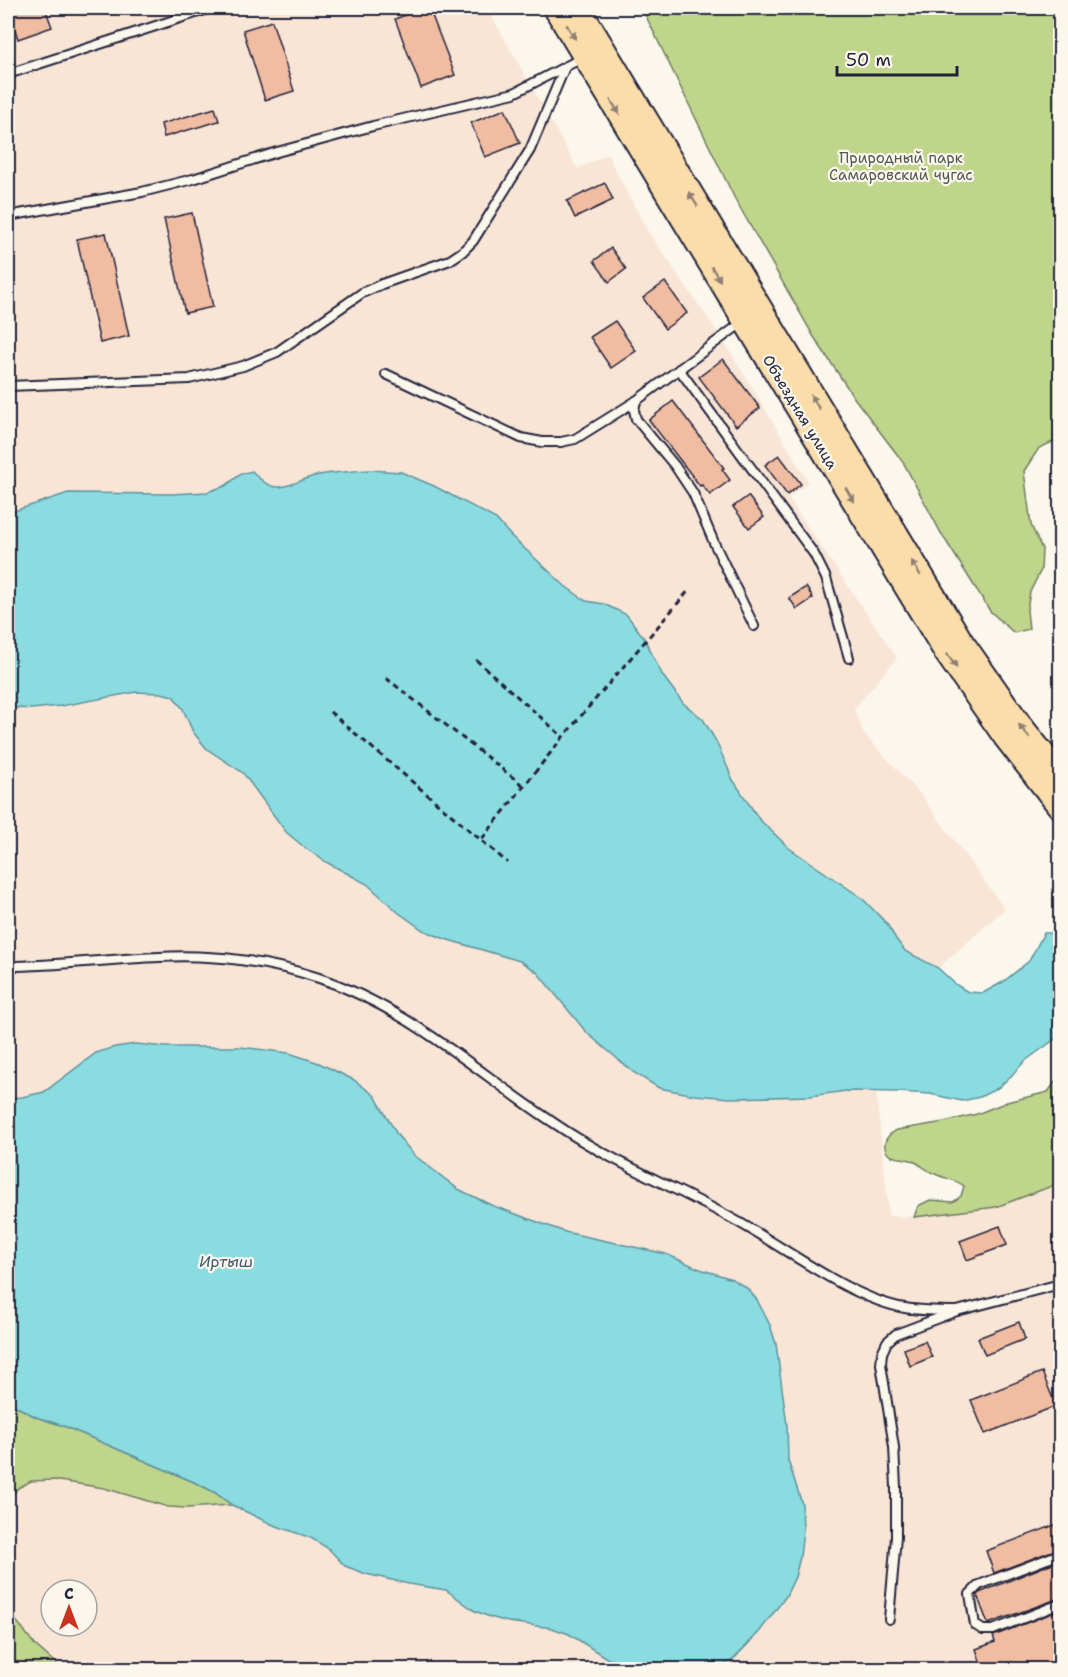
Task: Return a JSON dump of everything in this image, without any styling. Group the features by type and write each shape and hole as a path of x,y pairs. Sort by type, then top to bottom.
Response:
{"main road":[{"name":"Объездная улица","path":"556,8 584,57 961,642 1020,726 1060,776"},
{"name":"Объездная улица","path":"579,8 584,57"},
{"name":"Объездная улица","path":"753,316 947,653 1006,737 1060,806"}],"lane":[{"path":"8,74 211,8"},
{"path":"8,216 142,192 374,126 514,93 584,57"},
{"path":"8,386 189,379 243,366 277,352 363,293 450,260 473,241 530,150 584,57"},
{"path":"386,374 521,438 542,442 561,442 575,439 636,401 753,316"},
{"path":"679,369 814,554 826,578 849,658"},
{"path":"636,401 634,410 636,419 675,466 693,493 754,626"},
{"path":"8,966 39,966 161,957 215,958 285,968 319,978 391,1010 475,1065 554,1124 598,1151 710,1206 864,1296 904,1308 957,1311"},
{"path":"890,1619 896,1537 896,1487 894,1447 881,1364 882,1353 887,1342 896,1334 957,1311 1060,1284"},
{"path":"1060,1554 978,1585 970,1594 970,1602 975,1625 987,1631 1060,1604"},
{"path":"1051,1670 1060,1666"},
{"path":"419,1670 454,1670"}],"path":[{"path":"482,839 563,737 690,589"},
{"path":"476,660 563,737"},
{"path":"386,678 525,787"},
{"path":"330,712 508,863"}],"shaded area":[{"path":"8,8 487,8 578,169 607,154 647,230 721,337 808,482 788,498 897,658 854,709 864,734 920,794 1005,909 938,968 905,951 887,924 862,898 789,848 759,819 733,780 716,741 703,719 683,703 663,676 644,639 604,604 586,601 565,586 496,519 401,473 370,470 343,471 316,476 297,484 277,488 241,474 225,486 208,492 68,493 8,513"},
{"path":"136,692 173,696 183,709 193,732 207,749 243,773 286,832 304,847 367,884 399,913 423,930 445,939 520,961 537,972 587,1033 695,1095 730,1098 810,1096 846,1091 876,1091 889,1216 914,1217 996,1207 1060,1183 1060,1669 717,1669 733,1660 760,1631 786,1596 795,1577 800,1557 802,1504 788,1460 787,1425 776,1344 732,1279 700,1269 666,1254 565,1232 491,1205 458,1189 414,1155 398,1136 375,1096 354,1080 319,1063 289,1053 240,1047 166,1047 136,1044 115,1047 96,1053 44,1092 8,1098 8,707 31,709 61,706"},
{"path":"53,1480 104,1488 168,1507 232,1505 271,1524 311,1538 329,1549 345,1566 409,1584 446,1590 475,1611 490,1617 552,1628 569,1634 608,1659 648,1669 62,1669 35,1645 8,1610 8,1500 18,1488 31,1481"}],"green space":[{"name":"Природный парк Самаровский чугас","path":"642,8 1060,8 1060,442 1057,440 1039,448 1024,471 1031,525 1042,549 1041,570 1030,592 1027,610 1029,629 1014,633 990,611 941,533 903,462 855,399 814,337 735,199"},
{"path":"1060,1075 1060,1183 996,1207 914,1217 918,1206 930,1200 953,1202 961,1196 964,1186 930,1172 913,1161 887,1153 885,1143 890,1135 897,1130 977,1114 1007,1102 1048,1092"},
{"path":"8,1402 36,1417 64,1426 194,1482 214,1492 232,1505 168,1507 104,1488 53,1480 31,1481 18,1488 8,1500"},
{"path":"8,1610 35,1645 62,1669 8,1669"}],"water":[{"path":"370,470 401,472 434,486 496,519 565,586 586,601 604,604 627,615 644,638 663,676 683,703 703,719 716,741 733,780 759,819 789,848 862,898 887,924 905,951 938,968 955,984 968,992 983,993 1003,982 1029,961 1044,933 1060,933 1060,1034 1058,1037 1025,1061 998,1088 980,1097 962,1101 930,1094 846,1091 810,1096 730,1098 695,1095 659,1088 633,1072 587,1033 537,972 520,961 445,939 423,930 399,913 367,884 304,847 286,832 243,773 207,749 193,732 183,709 173,696 136,692 61,706 31,709 8,707 8,513 68,493 207,492 225,486 241,474 252,471 261,480 277,487 319,475"},
{"name":"Иртыш","path":"136,1044 166,1047 240,1047 289,1053 319,1063 354,1080 375,1096 398,1136 414,1155 458,1189 491,1205 565,1232 666,1254 700,1269 732,1279 747,1288 757,1300 770,1325 776,1344 787,1425 788,1460 802,1504 803,1530 795,1577 786,1596 760,1631 733,1660 717,1669 648,1669 608,1659 569,1634 552,1628 490,1617 475,1611 446,1590 366,1574 345,1566 329,1549 311,1538 271,1524 232,1505 214,1492 194,1482 64,1426 36,1417 8,1402 8,1098 44,1092 96,1053"}],"building":[{"path":"8,8 45,8 52,27 18,39"},
{"path":"423,8 429,8 455,75 421,88 395,19"},
{"path":"272,21 294,91 265,100 243,30"},
{"path":"215,108 219,121 164,137 161,124"},
{"path":"505,109 520,143 485,157 471,123"},
{"path":"605,183 613,200 575,218 567,201"},
{"path":"192,213 213,307 185,313 164,219"},
{"path":"106,233 129,336 100,343 77,239"},
{"path":"611,248 626,269 609,282 594,261"},
{"path":"665,282 687,313 665,329 643,298"},
{"path":"615,321 636,351 611,368 590,337"},
{"path":"723,359 760,408 736,426 699,377"},
{"path":"673,401 724,468 722,469 730,480 710,495 702,485 700,486 649,420"},
{"path":"779,455 801,484 787,495 765,465"},
{"path":"748,496 764,517 749,528 733,507"},
{"path":"806,587 813,598 797,609 789,598"},
{"path":"1000,1226 1007,1245 967,1260 960,1241"},
{"path":"1019,1322 1025,1339 985,1355 978,1338"},
{"path":"925,1341 932,1357 910,1366 904,1349"},
{"path":"1042,1372 1056,1406 985,1434 971,1400"},
{"path":"1060,1523 1060,1548 994,1573 986,1551"},
{"path":"1060,1560 1060,1598 988,1624 977,1595 979,1593"},
{"path":"1060,1610 1060,1658 1032,1670 983,1670 976,1649 995,1642 993,1636"}]}
